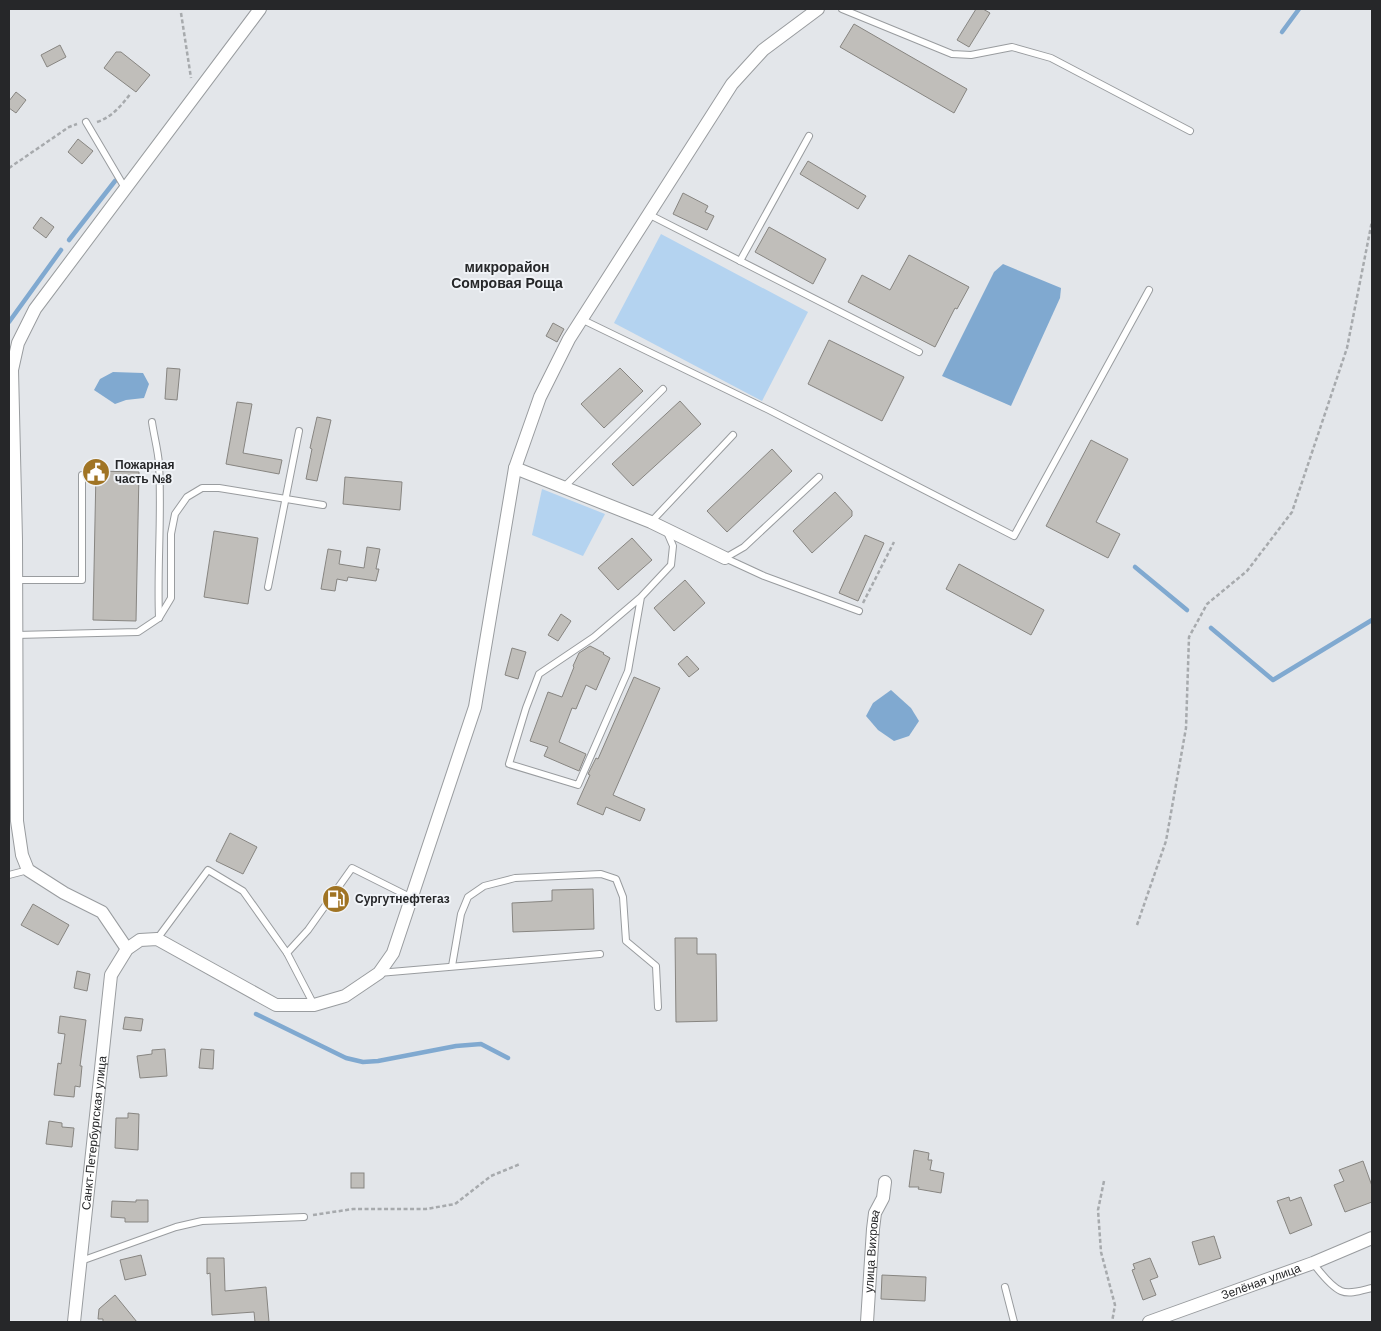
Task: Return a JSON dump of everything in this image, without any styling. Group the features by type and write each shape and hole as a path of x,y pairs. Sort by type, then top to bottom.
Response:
{"street":[{"path":"260,9 35,309 18,343 12,370 12,542 16,580 13,820 28,870 64,893 102,912 127,949 140,940 157,939 276,1005 314,1005 345,996 379,973 393,952 475,707 514,468 540,397 581,319 732,84 762,50 818,9"},
{"path":"514,468 651,522 725,558"},
{"name":"Санкт-Петербургская улица","path":"74,1322 111,975 127,949"},
{"name":"улица Вихрова","path":"867,1322 875,1213 883,1198 885,1182"},
{"name":"Зелёная улица","path":"1149,1322 1170,1319 1372,1238"}],"lane":[{"path":"842,9 952,54 972,56 1012,47 1051,58 1190,131"},
{"path":"86,122 125,188"},
{"path":"740,261 809,136"},
{"path":"648,214 919,352"},
{"path":"581,319 769,410 1014,536 1149,290"},
{"path":"564,487 663,389"},
{"path":"152,422 159,461 161,506 158,586 159,618"},
{"path":"268,587 299,431"},
{"path":"651,522 733,435"},
{"path":"16,580 82,580 82,475"},
{"path":"725,558 744,546 818,477"},
{"path":"16,634 138,632 159,618 171,598 171,534 175,514 187,497 202,488 219,488 323,505"},
{"path":"641,597 628,670 578,785 509,764 526,708 539,674 594,637 641,597 671,565 673,546 666,530"},
{"path":"725,558 764,576 859,611"},
{"path":"287,953 308,930 352,868 412,898"},
{"path":"9,875 28,870"},
{"path":"157,939 208,870 243,891 287,953 314,1005"},
{"path":"452,966 461,914 468,897 484,886 515,878 601,874 616,879 622,897 626,940 656,966 658,1007"},
{"path":"379,973 600,954"},
{"path":"80,1262 176,1228 202,1222 304,1217"},
{"path":"1312,1263 1341,1291 1355,1292 1372,1288"},
{"path":"1005,1287 1014,1322"}],"path":[{"path":"181,13 191,79 200,89"},
{"path":"9,168 69,127 86,122 96,123 108,118 122,106 131,93"},
{"path":"1137,926 1166,841 1186,728 1189,637 1207,604 1247,571 1292,512 1347,348 1372,221"},
{"path":"859,611 894,542"},
{"path":"304,1217 353,1209 426,1209 455,1204 491,1176 520,1164"},
{"path":"1104,1181 1098,1210 1101,1252 1114,1305 1112,1322"}],"shaded area":[{"path":"661,234 808,312 762,401 614,323"},
{"path":"1003,264 1061,288 1060,298 1011,406 942,376 994,272"},
{"path":"113,372 143,373 149,384 144,398 126,400 115,404 94,390 100,379"},
{"path":"542,489 605,514 583,556 532,535"},
{"path":"891,690 911,708 919,721 909,736 894,741 878,730 866,716 873,703"}],"building":[{"path":"976,9 983,9 990,13 969,47 957,40"},
{"path":"854,24 967,89 954,113 840,47"},
{"path":"60,45 66,57 47,67 41,55"},
{"path":"116,52 121,52 150,75 136,92 104,68"},
{"path":"16,92 26,100 16,113 9,108 9,101"},
{"path":"78,139 93,151 82,164 68,152"},
{"path":"808,161 866,196 858,209 800,174"},
{"path":"683,193 708,206 705,212 714,216 707,230 673,214"},
{"path":"41,217 54,227 46,238 33,228"},
{"path":"769,227 826,259 813,284 755,252"},
{"path":"909,255 969,287 957,309 955,308 935,347 848,302 862,275 890,290"},
{"path":"553,323 564,329 557,342 546,336"},
{"path":"829,340 904,377 882,421 808,384"},
{"path":"167,368 180,369 177,400 165,399"},
{"path":"620,368 643,391 604,428 581,404"},
{"path":"680,401 701,424 633,486 612,464"},
{"path":"237,402 252,404 243,453 282,460 279,474 226,464"},
{"path":"317,417 331,420 317,481 306,479"},
{"path":"1091,440 1128,459 1096,522 1120,534 1108,558 1046,526"},
{"path":"772,449 792,471 727,532 707,511"},
{"path":"96,471 139,472 136,621 93,620"},
{"path":"345,477 402,482 400,510 343,504"},
{"path":"835,492 852,511 852,516 812,553 793,531"},
{"path":"214,531 258,538 248,604 204,597"},
{"path":"865,535 884,543 858,601 839,593"},
{"path":"632,538 652,560 618,590 598,568"},
{"path":"367,547 380,549 376,581 348,577 347,581 337,579 335,591 321,589 328,549 341,551 339,564 364,568"},
{"path":"959,564 1044,610 1031,635 946,589"},
{"path":"685,580 705,603 674,631 654,608"},
{"path":"561,614 571,621 558,641 548,635"},
{"path":"590,646 610,658 596,690 586,685 576,709 572,708 559,742 586,754 579,771 544,756 548,747 530,741 548,692 562,697 579,653"},
{"path":"512,648 526,652 518,679 505,675"},
{"path":"687,656 699,669 689,677 678,664"},
{"path":"634,677 660,688 613,795 645,809 640,821 606,807 603,815 577,804 590,775 588,774 596,758 598,759"},
{"path":"230,833 257,847 243,874 216,861"},
{"path":"593,889 594,929 513,932 512,903 552,901 552,890"},
{"path":"33,904 69,925 58,945 21,925"},
{"path":"675,938 697,938 697,954 716,954 717,1021 676,1022"},
{"path":"77,971 90,974 87,991 74,988"},
{"path":"60,1016 86,1020 80,1066 82,1066 80,1087 75,1086 74,1097 54,1095 58,1063 61,1064 65,1034 58,1033"},
{"path":"125,1017 143,1019 141,1031 123,1029"},
{"path":"165,1049 167,1076 140,1078 137,1056 152,1054 152,1050"},
{"path":"201,1049 214,1050 213,1069 199,1068"},
{"path":"128,1113 139,1114 138,1150 115,1148 116,1118 128,1118"},
{"path":"49,1121 62,1123 62,1127 74,1128 72,1147 46,1144"},
{"path":"914,1150 929,1153 928,1160 932,1160 930,1170 944,1173 941,1193 918,1189 919,1187 909,1187"},
{"path":"1363,1161 1372,1186 1372,1202 1345,1212 1334,1185 1344,1181 1339,1170"},
{"path":"351,1173 364,1173 364,1188 351,1188"},
{"path":"1289,1197 1290,1201 1301,1197 1312,1225 1290,1234 1277,1201"},
{"path":"136,1200 148,1200 148,1222 125,1222 125,1218 111,1217 112,1201 136,1202"},
{"path":"1214,1236 1221,1258 1199,1265 1192,1242"},
{"path":"141,1255 146,1275 125,1280 120,1260"},
{"path":"207,1258 224,1258 225,1291 266,1287 269,1322 255,1322 254,1312 212,1315 210,1273 207,1274"},
{"path":"1150,1258 1158,1277 1150,1280 1156,1295 1143,1300 1132,1270 1135,1269 1133,1264"},
{"path":"882,1275 926,1277 925,1301 881,1299"},
{"path":"115,1295 137,1322 103,1322 103,1319 98,1319 99,1309"}],"waterway":[{"path":"1282,32 1299,9"},
{"path":"69,240 115,181"},
{"path":"9,322 61,250"},
{"path":"1135,567 1187,610"},
{"path":"1211,628 1273,680 1372,620"},
{"path":"256,1014 346,1058 363,1062 378,1061 456,1046 481,1044 508,1058"}],"place":[{"name":"Пожарная часть №8","path":"96,472"},
{"name":"Сургутнефтегаз","path":"336,899"}],"district":[{"name":"микрорайон Сомровая Роща","path":"507,276"}]}
